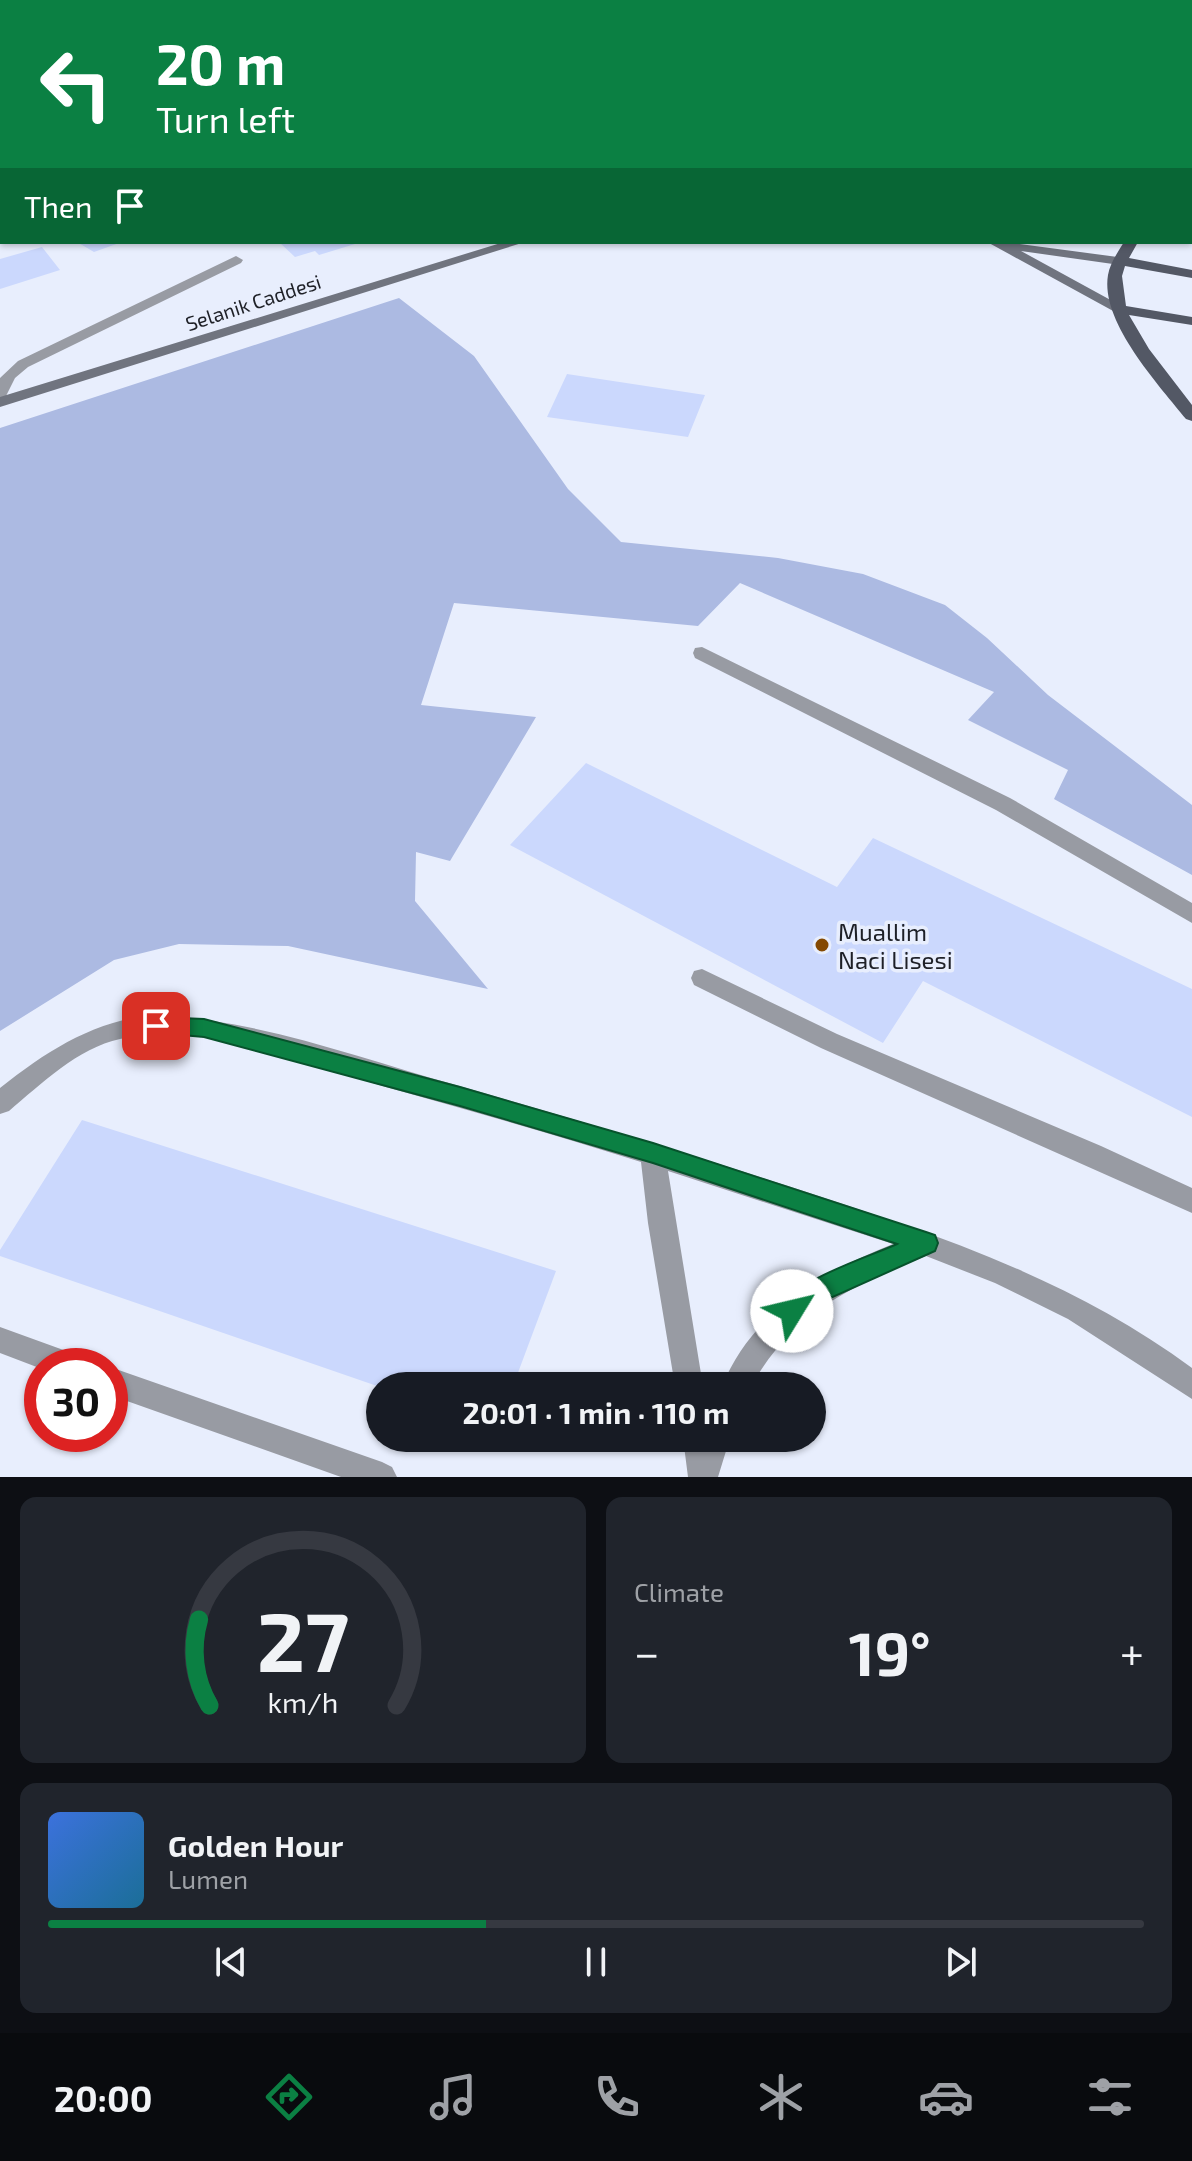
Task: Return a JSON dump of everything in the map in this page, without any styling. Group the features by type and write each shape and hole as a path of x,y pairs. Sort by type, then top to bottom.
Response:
{"main road":[{"name":"Selanik Caddesi","path":"0,402 511,244"},
{"path":"996,244 1120,309 1192,321"},
{"path":"1001,244 1192,274"},
{"path":"1130,244 1120,261 1115,292 1120,309 1139,345 1192,416"}],"street":[{"path":"0,393 9,376 23,364 236,260"},
{"path":"702,653 1003,804 1192,914"},
{"path":"702,978 829,1041 1077,1147 1192,1201"},
{"path":"0,1103 80,1044 120,1029 156,1026 204,1028 460,1096 653,1153 926,1243 1005,1274 1091,1315 1192,1385"},
{"path":"653,1153 661,1223 687,1372"},
{"path":"743,1372 774,1327 810,1295 926,1243"},
{"path":"0,1340 24,1349"},
{"path":"128,1387 382,1477"},
{"path":"699,1452 703,1476"},
{"path":"703,1476 711,1452"}],"shaded area":[{"path":"399,298 474,356 568,489 621,542 778,558 863,574 945,605 987,638 1048,695 1192,805 1192,875 1054,799 1068,770 968,720 994,692 740,583 698,626 454,603 421,705 536,717 450,861 416,852 415,901 488,989 288,946 179,944 114,960 0,1031 0,428"}],"building":[{"path":"80,244 116,244 94,252"},
{"path":"281,244 355,244 319,255 315,251 295,257"},
{"path":"42,247 60,270 0,289 0,259"},
{"path":"567,374 705,395 688,437 547,417"},
{"path":"586,763 837,887 873,838 1192,989 1192,1117 923,981 883,1043 510,845"},
{"path":"82,1120 556,1271 518,1372 366,1372 366,1382 0,1256 0,1250"}],"place":[{"name":"Muallim Naci Lisesi","path":"822,945"}],"route":[{"path":"156,1026 204,1028 460,1096 653,1153 926,1243 810,1295 792,1311"}]}
